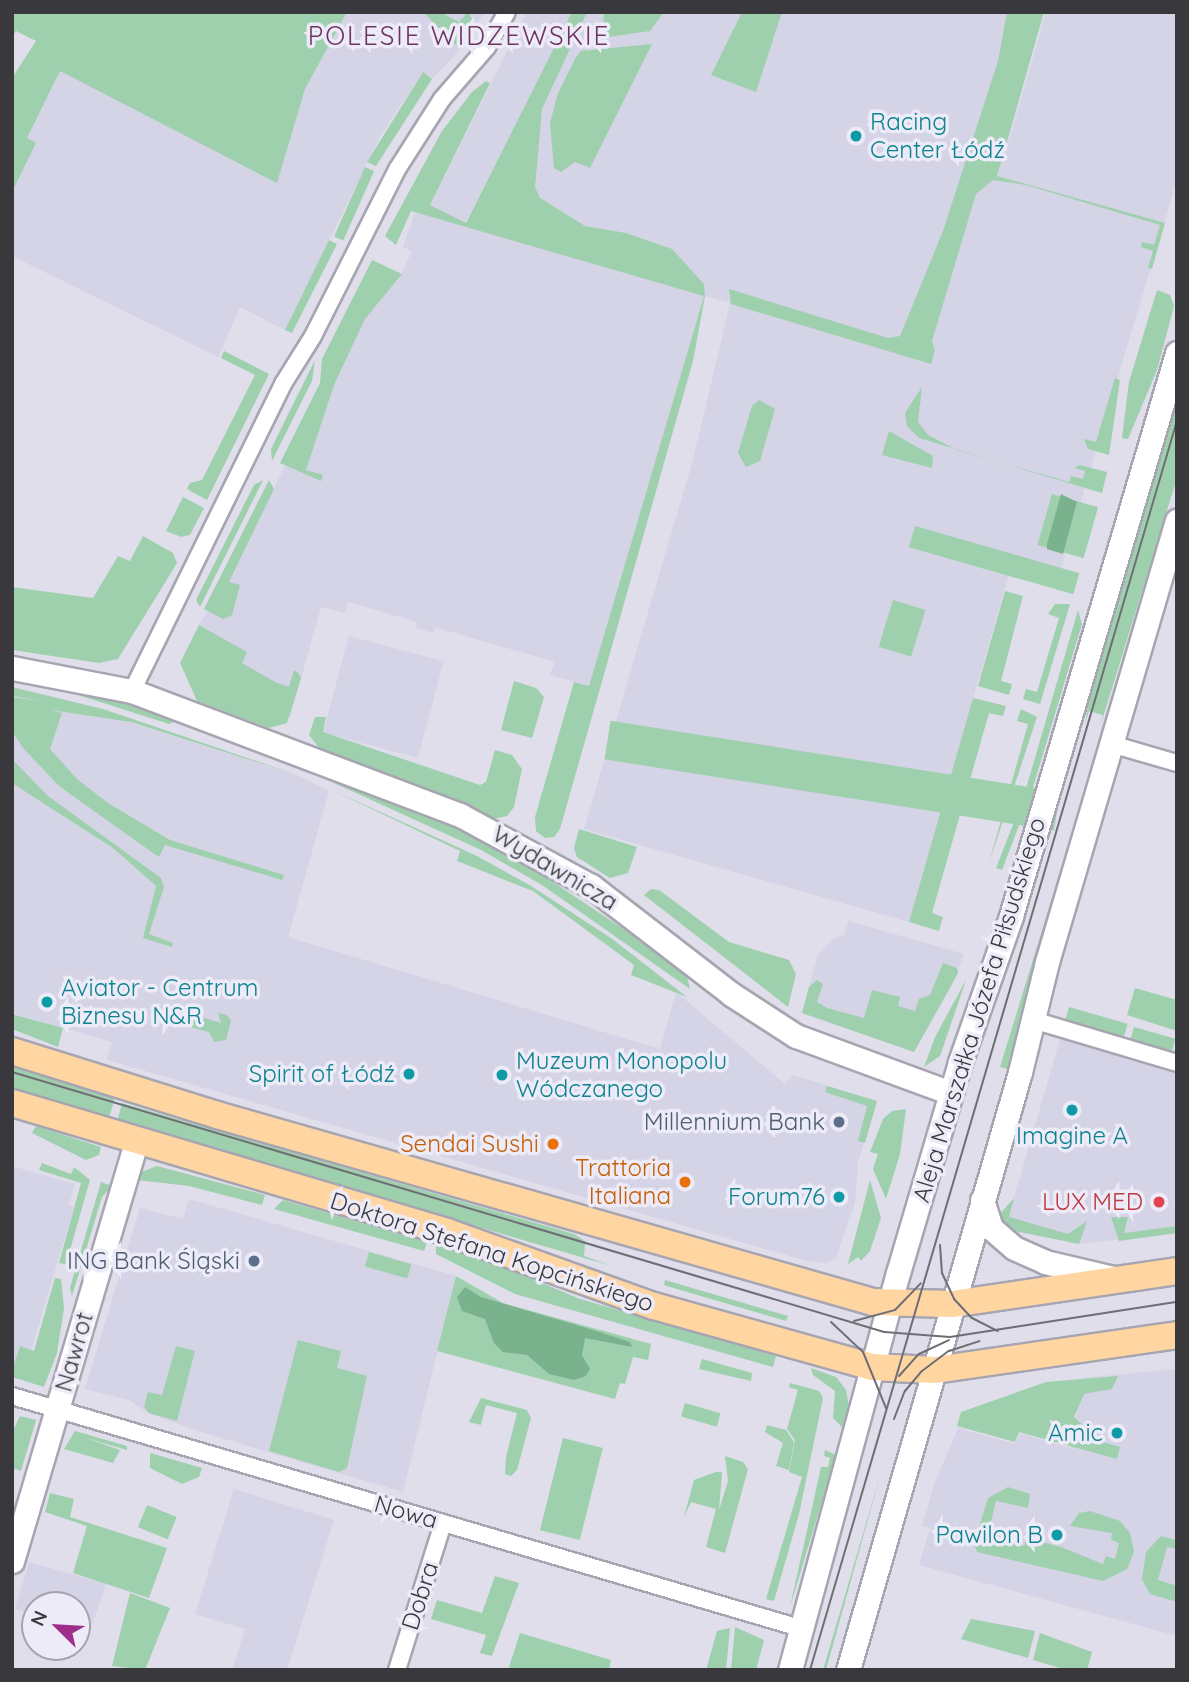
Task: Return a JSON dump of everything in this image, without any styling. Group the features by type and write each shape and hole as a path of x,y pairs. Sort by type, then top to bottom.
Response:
{"main road":[{"name":"Aleja Marszałka Józefa Piłsudskiego","path":"790,1670 951,1093 1011,916 1177,353"},
{"name":"Aleja Marszałka Józefa Piłsudskiego","path":"848,1670 1111,744 1177,522"},
{"name":"Wydawnicza","path":"12,668 132,691 416,797 514,840 600,892 767,1019 824,1049 951,1093"},
{"name":"Doktora Stefana Kopcińskiego","path":"12,1051 106,1083 833,1294 890,1304 952,1304 1177,1271"},
{"name":"Doktora Stefana Kopcińskiego","path":"12,1103 136,1142 447,1232 690,1317 875,1367 935,1370 1177,1335"},
{"name":"Nawrot","path":"12,1561 136,1142"},
{"path":"982,1199 991,1228 1014,1248 1045,1262 1118,1279"}],"street":[{"path":"132,691 177,605 283,384 313,336 398,168 442,99 487,47 506,12"},
{"path":"1111,744 1177,763"},
{"path":"1033,1020 1177,1063"},
{"name":"Nowa","path":"12,1396 800,1628"},
{"name":"Dobra","path":"397,1670 443,1523"}],"shaded area":[{"path":"347,12 484,12 464,46 432,79 423,72 381,135 285,330 240,307 218,357 12,256 12,137 49,65 277,182 305,89"},
{"path":"527,12 1043,12 999,176 1046,12 1177,12 1177,179 1061,568 1014,556 909,922 584,829 693,460 730,303 704,296 589,686 550,675 555,662 435,627 433,633 416,628 417,622 348,602 345,613 321,607 290,718 216,635 199,625 229,582 370,289 399,279 412,251 403,247 415,212 492,234 550,59 465,223 430,205"},
{"path":"349,636 444,661 418,758 323,733"},
{"path":"12,697 55,703 53,710 130,722 301,777 329,791 288,937 660,1049 676,992 785,1084 793,1075 877,1101 858,1162 855,1202 836,1258 826,1263 807,1261 107,1060 112,1042 12,1013"},
{"path":"848,921 964,954 952,986 914,1052 802,1013 818,954 833,939 844,936"},
{"path":"1065,1022 1177,1055 1177,1233 1078,1244 1035,1232 1014,1233 1001,1221 999,1215 1014,1198"},
{"path":"12,1166 75,1184 69,1205 74,1207 32,1348 20,1369 12,1367"},
{"path":"189,1199 456,1276 403,1492 198,1431 148,1413 129,1400 85,1389 140,1208 183,1219"},
{"path":"1177,1369 1177,1636 919,1565 930,1528 922,1526 934,1484 958,1428 1015,1444 1019,1433 1071,1448 1082,1378"},
{"path":"234,1489 334,1520 287,1670 232,1670 245,1629 195,1614"},
{"path":"29,1562 106,1584 91,1628 91,1591 21,1591 21,1611 15,1609"}],"green space":[{"path":"12,12 347,12 305,89 277,183 60,71 27,138 36,143 12,192 12,78 36,41 16,31 12,37"},
{"path":"423,12 440,12 459,22 468,12 475,24 459,48"},
{"path":"572,12 587,12 542,109 535,187 540,198 585,226 626,233 672,249 704,284 705,296 693,361 560,829 554,837 545,838 536,831 535,817 574,682 589,686 704,296 411,211 396,245 385,236 442,131 472,92 486,81 490,83 430,205 466,223"},
{"path":"604,12 664,12 650,31 608,37 603,33"},
{"path":"742,12 782,12 756,92 711,75"},
{"path":"1007,12 1044,12 997,176 1165,223 1152,269 1148,268 1153,251 1141,247 1142,242 1154,245 1160,225 1026,185 993,180 976,194 932,341 935,350 931,364 731,304 729,289 888,338 900,336 943,231 998,61"},
{"path":"652,44 590,168 575,162 561,172 554,168 550,123 558,93 576,57 581,51"},
{"path":"423,72 432,79 376,166 367,162"},
{"path":"365,167 374,171 343,240 334,236"},
{"path":"329,240 337,244 292,333 285,330"},
{"path":"372,260 402,274 365,319 334,385 306,470 323,475 321,481 280,463 320,383 322,359"},
{"path":"1157,290 1170,295 1174,306 1157,370 1128,439 1122,438 1129,382"},
{"path":"224,351 269,374 207,500 187,489 190,483 202,480 255,375 221,358"},
{"path":"315,360 312,381 272,461 271,449"},
{"path":"1115,378 1120,380 1109,455 1088,449 1084,439 1096,442"},
{"path":"922,387 918,422 928,435 954,449 919,438 907,426 905,413"},
{"path":"1177,398 1177,478 1100,727 1103,715 1089,711 1085,723 1092,683"},
{"path":"759,400 775,409 760,461 746,467 738,453 752,406"},
{"path":"889,431 933,456 932,468 882,455"},
{"path":"996,461 1069,482 1071,476 1083,479 1085,471 1075,468 1079,465 1107,472 1102,493"},
{"path":"263,480 200,607 196,600 254,485"},
{"path":"269,480 274,489 229,582 240,585 232,615 223,619 204,609"},
{"path":"1052,494 1098,507 1084,558 1037,545"},
{"path":"1061,494 1077,502 1063,554 1047,549"},
{"path":"183,497 204,508 190,535 181,537 166,531"},
{"path":"915,526 1079,573 1073,594 909,547"},
{"path":"143,536 173,553 177,563 118,659 99,663 12,650 12,587 93,598 118,556 130,561"},
{"path":"1005,591 1023,596 1001,681 1012,684 1009,695 978,686"},
{"path":"893,600 926,610 911,657 879,647"},
{"path":"1055,604 1070,604 1040,704 1023,699 1026,689 1037,692 1059,618 1048,614"},
{"path":"1078,610 1082,624 1031,794 1002,870 996,868 1023,799"},
{"path":"199,625 247,652 242,663 277,683 289,687 294,670 298,673 301,678 287,723 269,728 197,701 180,663"},
{"path":"514,681 536,688 544,697 532,738 501,730"},
{"path":"12,687 103,709 300,776 131,722 51,710 62,713 50,749 77,779 108,803 170,840 284,875 282,880 165,845 159,857 59,786 23,748 12,731 12,697 42,701 12,696"},
{"path":"53,687 93,694 177,720 169,724"},
{"path":"973,698 1006,706 1003,716 989,713 932,913 943,917 939,931 909,922"},
{"path":"1021,709 1037,717 989,863 1028,724 1017,721"},
{"path":"315,717 326,717 323,732 480,785 486,782 495,750 512,755 522,769 514,807 507,816 492,819 320,749 309,735"},
{"path":"611,721 1060,792 1054,831 605,759"},
{"path":"12,759 48,796 161,878 164,887 149,934 173,943 172,947 143,938 156,886 113,848 12,783"},
{"path":"340,780 428,814 520,860 652,948 687,976 690,989 542,885 481,850 334,783"},
{"path":"330,789 477,856 531,886 611,938 687,997 631,975 634,965 533,891 457,861 460,851"},
{"path":"1078,813 1035,957 1008,1069 1000,1067"},
{"path":"579,829 637,847 628,873 610,878 577,857 574,848"},
{"path":"651,889 659,890 729,942 789,960 796,974 788,1007 644,895"},
{"path":"943,963 957,968 958,973 914,1052 802,1013 809,987 817,980 823,984 817,1002 827,1008 864,1018 872,990 900,997 898,1006 915,1011 919,999 930,995"},
{"path":"966,980 940,1056 924,1067 935,1037"},
{"path":"1135,988 1177,1000 1177,1031 1127,1015"},
{"path":"1069,1007 1128,1024 1123,1039 1065,1022"},
{"path":"180,1011 221,1023 218,1013 227,1015 231,1021 226,1040 214,1042 209,1032 176,1023"},
{"path":"12,1014 63,1028 58,1047 12,1029"},
{"path":"1134,1027 1175,1039 1171,1053 1130,1041"},
{"path":"12,1066 115,1099 108,1121 12,1090"},
{"path":"827,1086 877,1101 865,1143 858,1141 867,1106 825,1092"},
{"path":"122,1103 574,1234 591,1245 585,1243 584,1256 612,1266 117,1122"},
{"path":"906,1109 900,1154 886,1199 873,1169 878,1154 870,1152 883,1119 892,1111"},
{"path":"36,1126 101,1147 99,1155 86,1160 32,1133"},
{"path":"42,1163 71,1174 74,1167 90,1180 66,1264 59,1263 81,1183 39,1170"},
{"path":"157,1166 265,1195 262,1205 189,1186 137,1180 141,1172"},
{"path":"870,1180 881,1218 870,1251 861,1261 858,1257 848,1264"},
{"path":"101,1182 112,1186 102,1197 72,1296 70,1288"},
{"path":"1014,1198 1009,1217 1068,1234 1087,1221 1079,1244 1010,1230 999,1215"},
{"path":"283,1200 427,1242 424,1251 274,1209"},
{"path":"128,1206 132,1207 78,1387 75,1385"},
{"path":"1111,1217 1128,1217 1124,1233 1177,1226 1177,1233 1119,1241"},
{"path":"436,1245 485,1259 580,1299 776,1356 773,1367 515,1294 436,1254"},
{"path":"369,1252 411,1264 407,1279 365,1266"},
{"path":"456,1276 503,1303 651,1344 648,1360 633,1357 625,1384 620,1383 615,1399 437,1351"},
{"path":"55,1278 61,1279 64,1308 57,1353 44,1387 12,1377 12,1371 20,1346 34,1351"},
{"path":"665,1280 788,1316 786,1321 664,1285"},
{"path":"465,1287 481,1297 630,1342 632,1347 585,1338 582,1355 590,1369 586,1376 574,1380 549,1374 527,1355 503,1352 494,1343 485,1319 462,1311 457,1297"},
{"path":"298,1340 341,1351 337,1368 367,1376 347,1468 339,1472 269,1451"},
{"path":"176,1346 195,1351 177,1421 149,1413 144,1407 148,1392 162,1395"},
{"path":"702,1359 752,1373 751,1381 699,1369"},
{"path":"811,1368 836,1377 846,1390 849,1406 844,1429 833,1418 835,1391 813,1375"},
{"path":"1118,1376 1112,1389 1084,1394 1074,1417 1090,1432 1089,1438 1120,1447 1117,1459 1019,1432 1015,1442 957,1426 961,1412 1046,1382"},
{"path":"790,1383 819,1391 823,1398 799,1514 774,1601 766,1599 802,1477 789,1472 795,1440 787,1429 798,1390 789,1387"},
{"path":"481,1398 527,1410 531,1418 517,1470 511,1476 505,1474 506,1457 517,1413 486,1405 481,1425 469,1422"},
{"path":"685,1403 721,1413 717,1427 681,1416"},
{"path":"20,1416 36,1420 21,1471 12,1468 12,1433"},
{"path":"767,1425 786,1430 794,1442 789,1470 776,1466 783,1443 765,1432"},
{"path":"75,1431 127,1446 127,1450 86,1438 120,1450 113,1463 64,1449"},
{"path":"563,1438 603,1448 580,1540 540,1530"},
{"path":"825,1450 836,1455 790,1607 821,1467 828,1467 830,1458 824,1456"},
{"path":"150,1453 202,1468 199,1477 182,1484 150,1468"},
{"path":"725,1456 743,1462 748,1469 725,1553 706,1547 716,1509 691,1502 684,1517 694,1480 722,1472 719,1510 728,1481"},
{"path":"882,1469 826,1670 823,1670"},
{"path":"1008,1487 1030,1494 1028,1508 996,1501 988,1534 1024,1546 1027,1538 1061,1547 1103,1564 1106,1556 1115,1559 1119,1543 1111,1540 1112,1533 1070,1526 1079,1513 1090,1511 1120,1521 1130,1533 1134,1552 1127,1569 1103,1581 977,1552 974,1544 988,1498"},
{"path":"50,1493 74,1499 70,1517 167,1548 149,1598 73,1573 87,1526 45,1512"},
{"path":"147,1505 177,1517 168,1539 138,1527"},
{"path":"1161,1536 1177,1540 1177,1549 1167,1547 1158,1580 1177,1586 1177,1602 1150,1594 1142,1579 1146,1552"},
{"path":"495,1576 519,1583 492,1656 480,1653 486,1635 431,1619 437,1600 482,1613"},
{"path":"130,1593 170,1608 145,1670 112,1666"},
{"path":"971,1619 1035,1631 1028,1658 961,1639"},
{"path":"735,1627 764,1640 756,1670 731,1670"},
{"path":"730,1628 726,1670 706,1670 717,1631"},
{"path":"520,1633 611,1660 609,1670 508,1670"},
{"path":"1040,1633 1092,1652 1087,1670 1067,1670 1033,1660"}],"tram line":[{"path":"810,1670 1177,421"},
{"path":"12,1072 884,1332 950,1337 1177,1302"},
{"path":"940,1245 942,1273 954,1299 972,1318 998,1331"},
{"path":"854,1321 895,1310 921,1283"},
{"path":"831,1322 863,1352 886,1408"},
{"path":"899,1376 919,1354 949,1340"},
{"path":"894,1419 905,1391 922,1371 949,1351 979,1341"}],"place":[{"name":"Racing Center Łódź","path":"856,136"},
{"name":"Aviator - Centrum Biznesu N&R","path":"47,1002"},
{"name":"Spirit of Łódź","path":"409,1074"},
{"name":"Muzeum Monopolu Wódczanego","path":"502,1075"},
{"name":"Imagine A","path":"1072,1110"},
{"name":"Millennium Bank","path":"839,1122"},
{"name":"Sendai Sushi","path":"553,1144"},
{"name":"Trattoria Italiana","path":"685,1182"},
{"name":"Forum76","path":"839,1197"},
{"name":"LUX MED","path":"1159,1202"},
{"name":"ING Bank Śląski","path":"254,1261"},
{"name":"Amic","path":"1117,1433"},
{"name":"Pawilon B","path":"1057,1535"}],"district":[{"name":"POLESIE WIDZEWSKIE","path":"459,36"}]}
